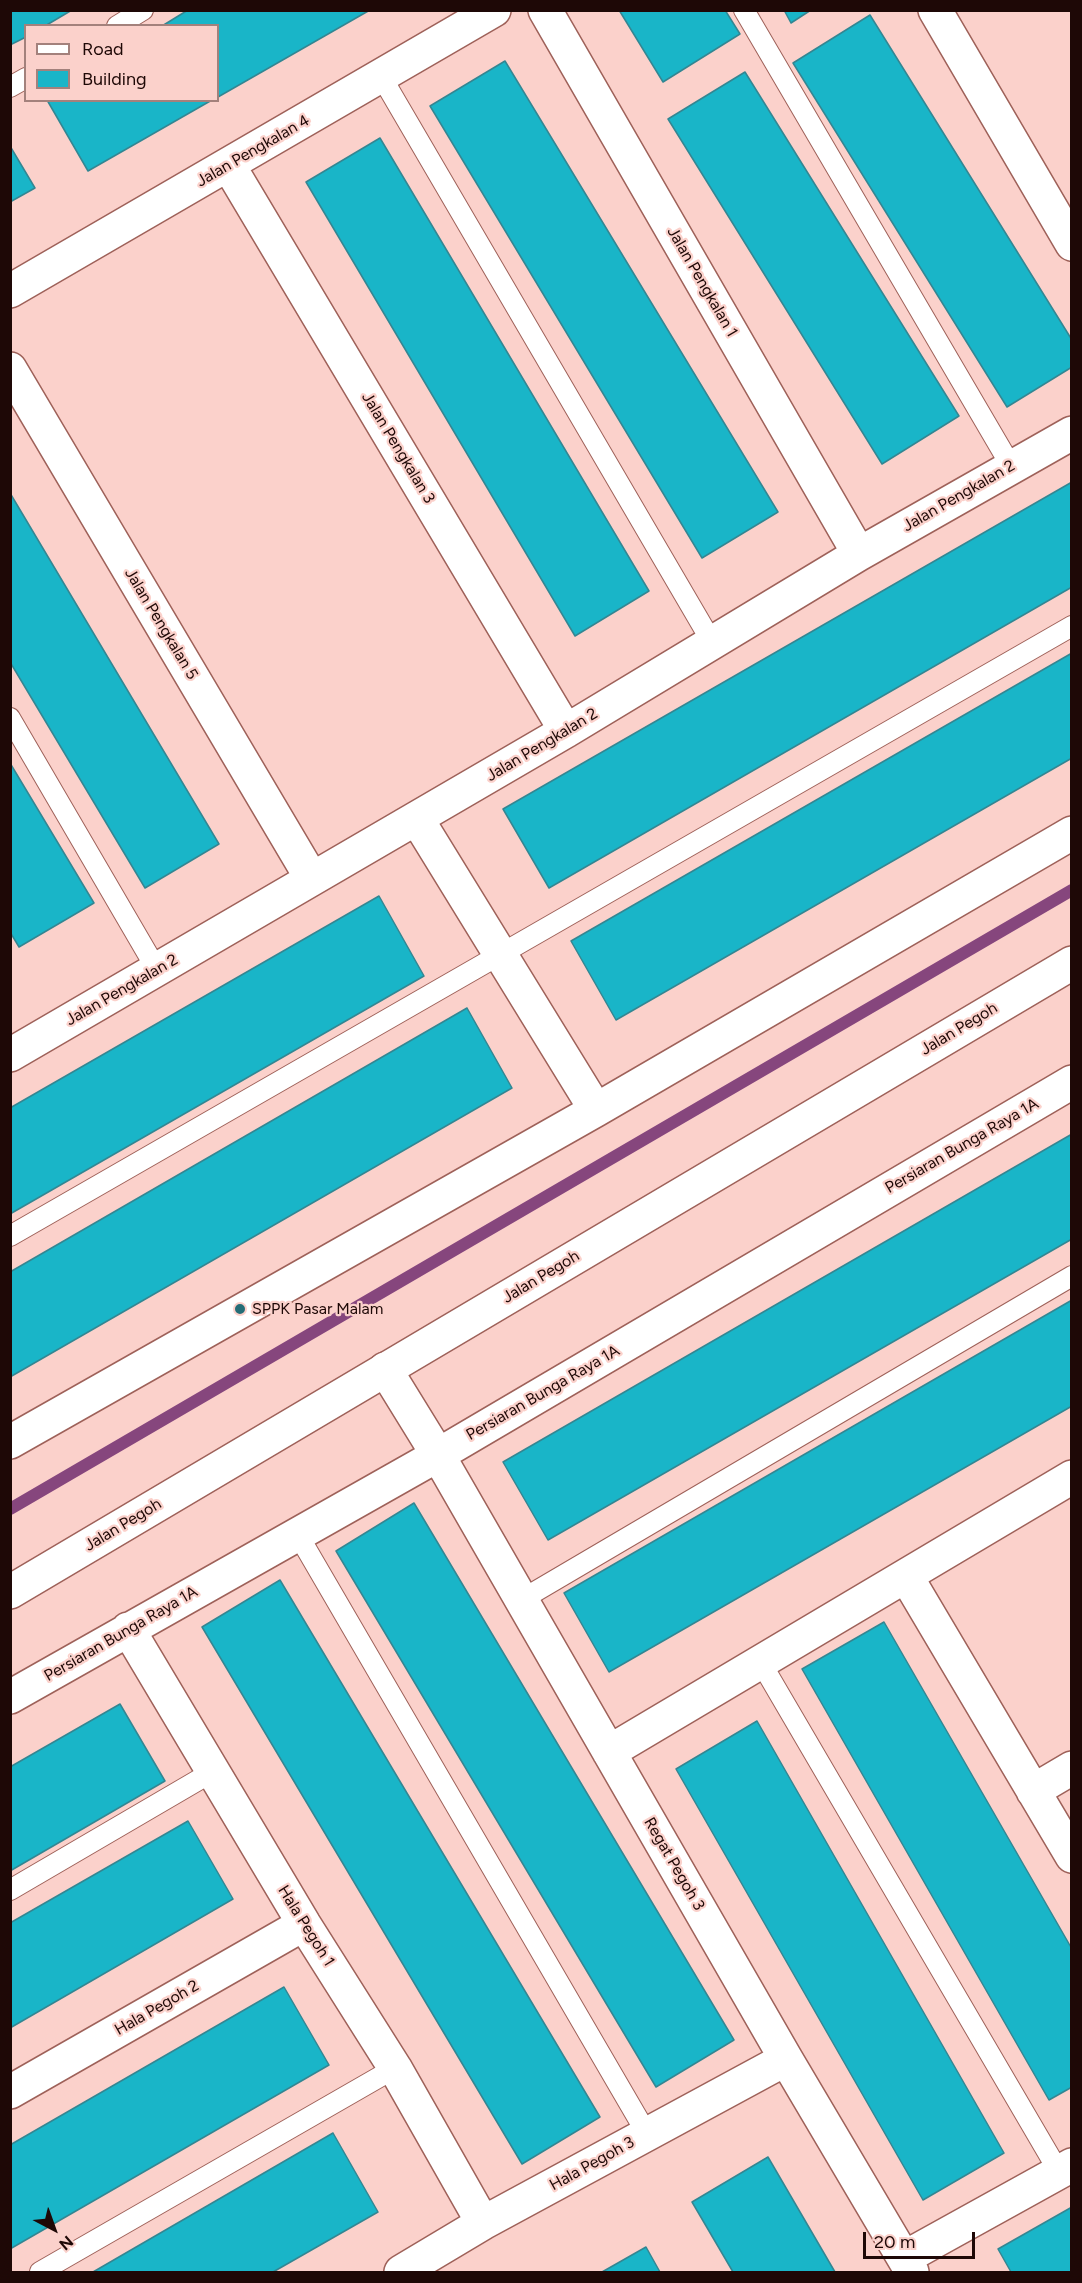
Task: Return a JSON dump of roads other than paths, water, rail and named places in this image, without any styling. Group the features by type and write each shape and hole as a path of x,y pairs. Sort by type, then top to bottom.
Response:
{"street":[{"name":"Jalan Pengkalan 4","path":"10,291 229,166 494,10"},
{"name":"Jalan Pengkalan 1","path":"545,10 859,554"},
{"path":"935,10 1071,244"},
{"name":"Jalan Pengkalan 3","path":"229,166 566,731"},
{"name":"Jalan Pengkalan 5","path":"10,369 312,879"},
{"name":"Jalan Pengkalan 2","path":"11,1054 417,819 713,644 859,554 1071,433"},
{"path":"417,819 596,1110"},
{"path":"10,1443 596,1110 1071,833"},
{"name":"Jalan Pegoh","path":"10,1592 1071,963"},
{"name":"Persiaran Bunga Raya 1A","path":"10,1697 438,1455 1071,1082"},
{"name":"Regat Pegoh 3","path":"385,1369 438,1455 786,2059 908,2265"},
{"path":"609,1752 1071,1477"},
{"path":"906,1576 1071,1856"},
{"name":"Hala Pegoh 1","path":"128,1629 304,1924 395,2068 483,2223"},
{"path":"1034,1791 1071,1768"},
{"name":"Hala Pegoh 2","path":"10,2092 304,1924"},
{"name":"Hala Pegoh 3","path":"401,2272 483,2223 786,2059"},
{"path":"908,2265 1065,2168"}],"lane":[{"path":"120,24 143,10"},
{"path":"744,10 1011,466"},
{"path":"381,76 713,644"},
{"path":"10,87 24,79"},
{"path":"10,1236 498,953 1071,626"},
{"path":"10,718 157,970"},
{"path":"521,1600 1071,1276"},
{"path":"297,1533 646,2134"},
{"path":"760,1661 1065,2168"},
{"path":"10,1890 212,1772"},
{"path":"40,2272 395,2068"}],"waterway":[{"path":"10,1509 1072,890"}],"place":[{"name":"SPPK Pasar Malam","path":"240,1309"}]}
